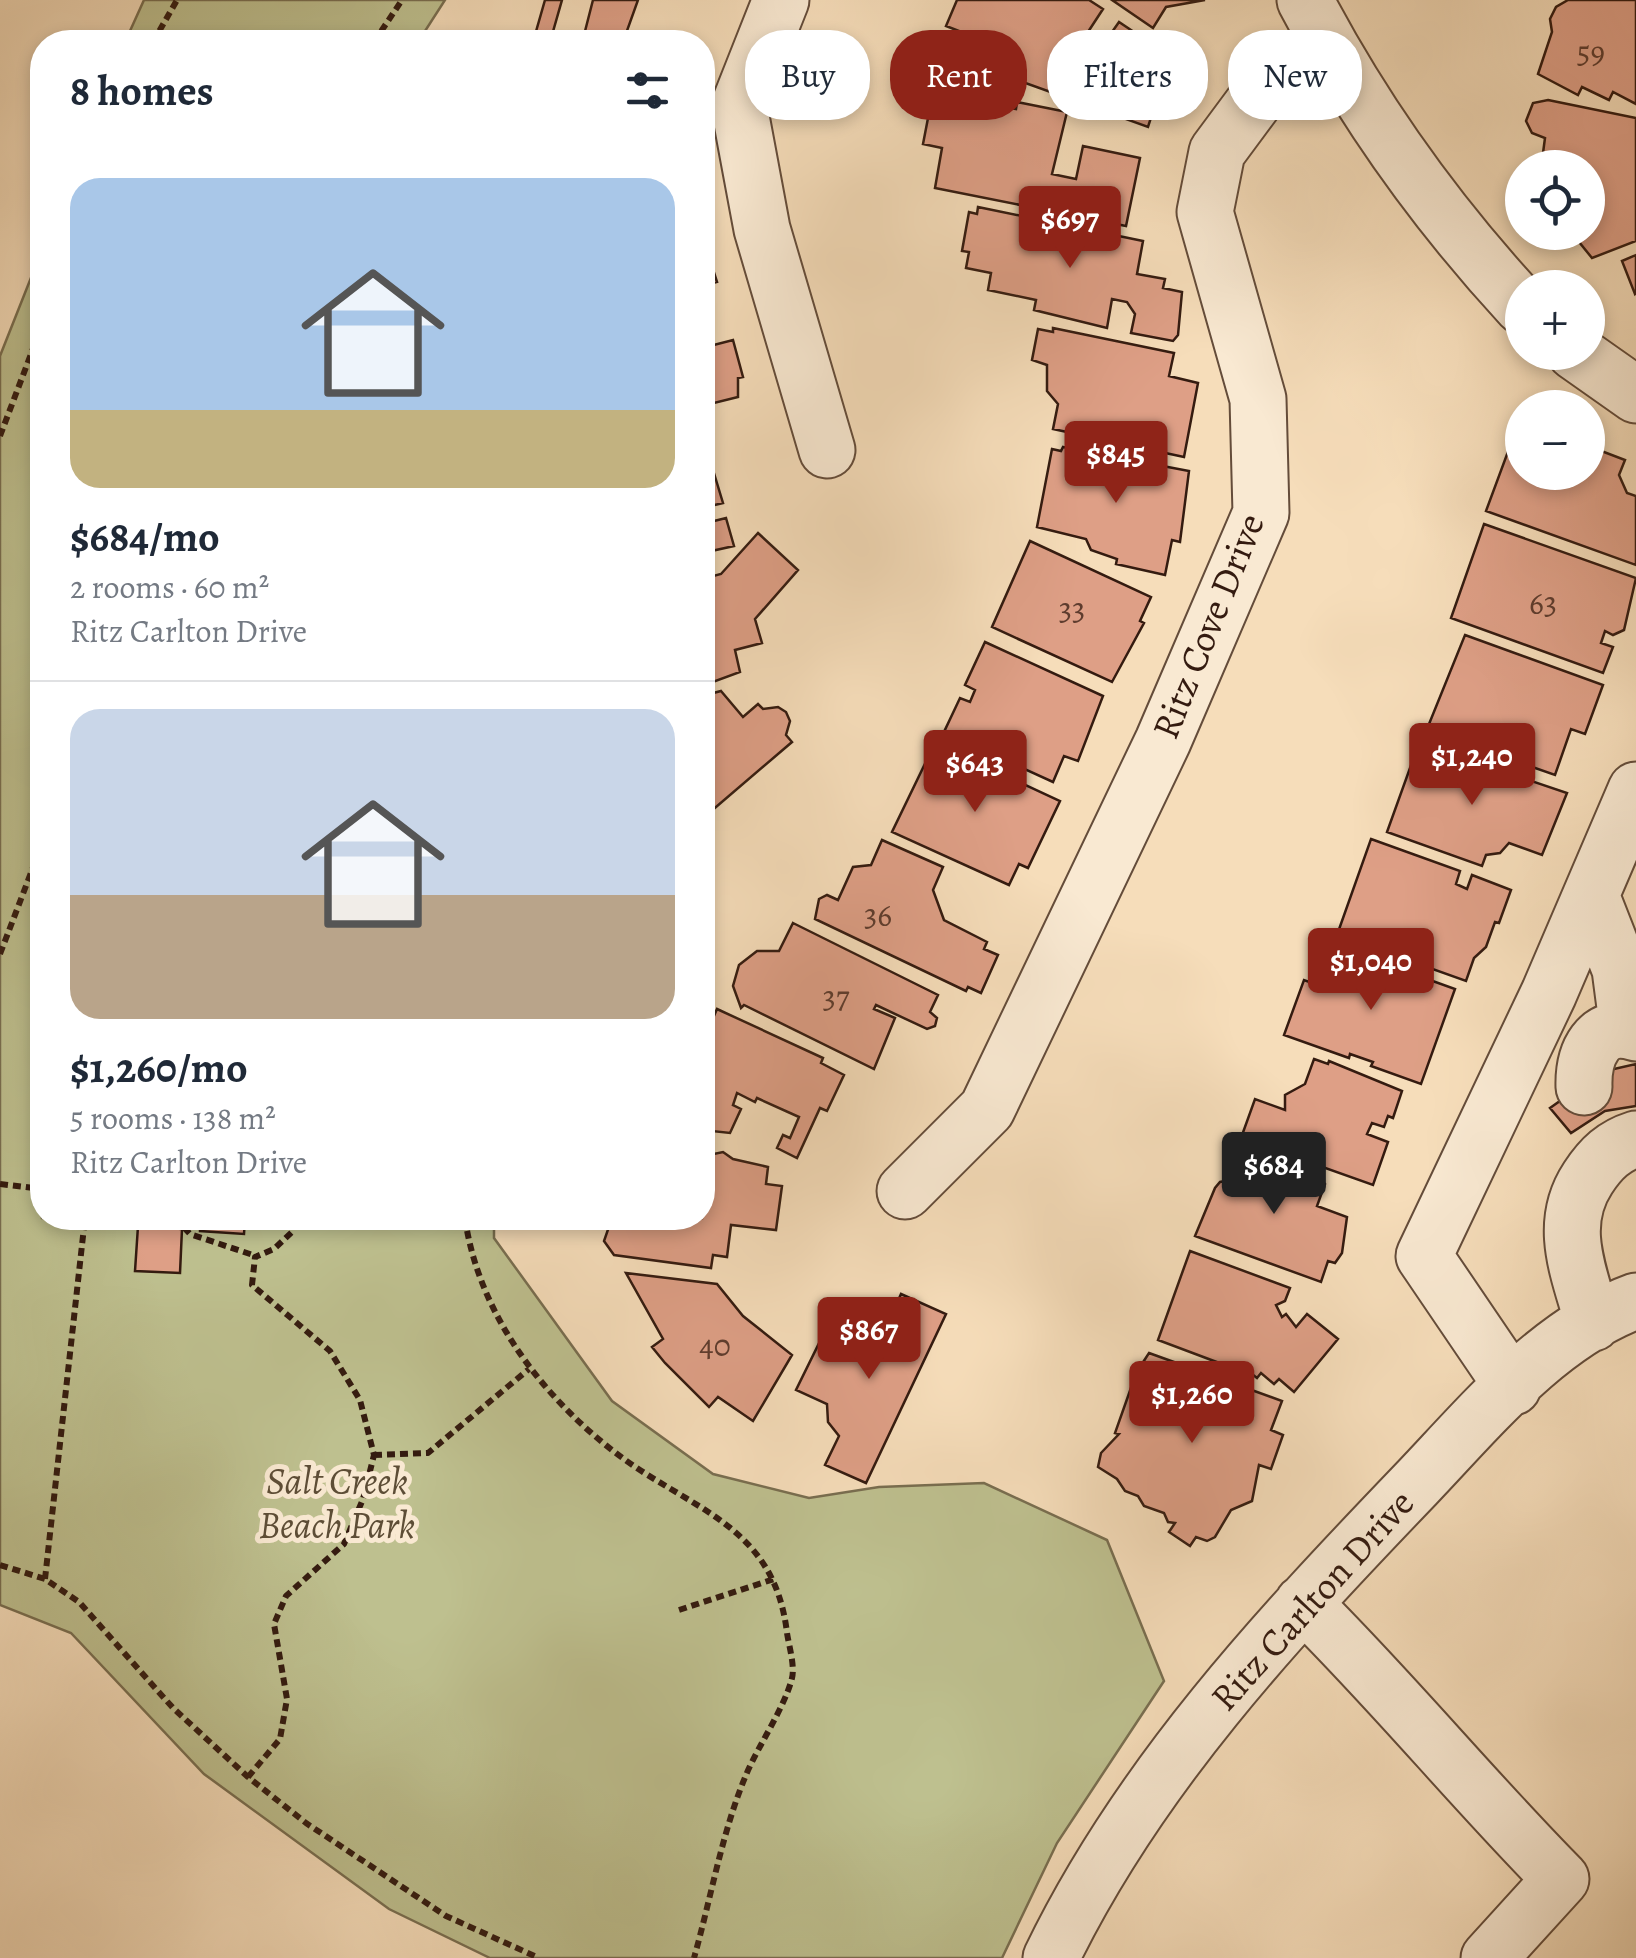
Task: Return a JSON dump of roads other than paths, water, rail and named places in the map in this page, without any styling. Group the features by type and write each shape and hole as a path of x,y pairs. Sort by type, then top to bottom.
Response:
{"street":[{"path":"781,0 740,106 762,228 827,450"},
{"path":"1304,0 1320,30"},
{"path":"1362,96 1452,230 1505,288"},
{"name":"Ritz Cove Drive","path":"905,1191 987,1109 1163,741 1261,513 1258,399 1205,212 1218,152 1241,120"},
{"path":"1601,370 1636,395"},
{"path":"1512,1387 1424,1256 1569,947 1636,790"},
{"path":"1591,895 1620,969 1623,1033"},
{"path":"1569,947 1623,1033"},
{"path":"1614,1312 1572,1247 1570,1220 1608,1122 1583,1062 1623,1033"},
{"name":"Ritz Carlton Drive","path":"1051,1958 1141,1803 1219,1699 1303,1603 1512,1387 1564,1341 1614,1312"},
{"path":"1303,1603 1390,1689 1474,1790 1561,1879 1488,1958"}],"park label":[{"name":"Salt Creek Beach Park","path":"337,1503"}]}
